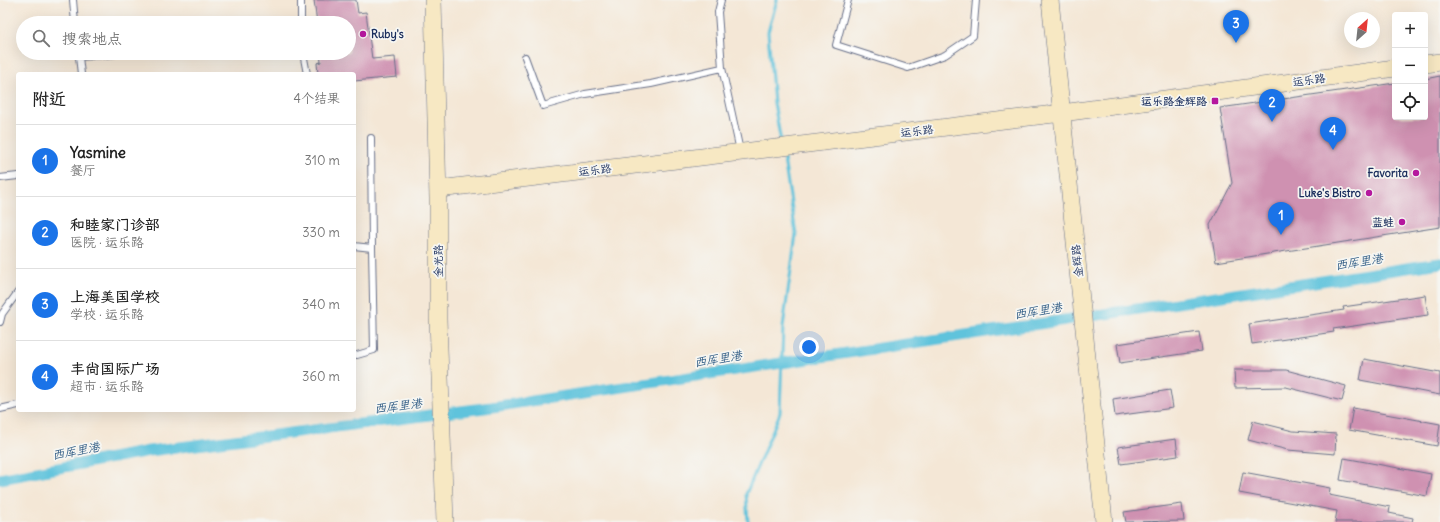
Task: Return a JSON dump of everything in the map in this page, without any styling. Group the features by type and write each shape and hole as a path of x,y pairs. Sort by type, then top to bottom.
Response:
{"street":[{"name":"金光路","path":"433,0 443,189"},
{"name":"金光路","path":"442,0 446,389 453,522"},
{"name":"金辉路","path":"1050,0 1104,522"},
{"path":"1428,64 1440,62"},
{"name":"运乐路","path":"443,189 1062,113 1392,68"},
{"name":"金光路","path":"445,522 447,429"}],"lane":[{"path":"73,0 74,16"},
{"path":"301,0 301,16"},
{"path":"721,0 718,12 722,68 741,152"},
{"path":"848,0 836,45 908,68 946,55 973,36 976,0"},
{"path":"525,57 543,106 585,94 651,84 722,68"},
{"path":"80,60 81,72"},
{"path":"304,60 307,72"},
{"path":"357,355 374,350 371,138"},
{"path":"0,178 16,176"},
{"path":"356,246 372,248"},
{"path":"0,322 2,314 16,295"},
{"path":"0,409 16,405"}],"building":[{"path":"314,0 356,0 358,13 366,12 372,59 395,57 397,77 356,81 356,72 318,72 317,63 321,62 321,60 356,60 356,16 316,16"},
{"path":"1440,76 1440,227 1216,262 1210,225 1232,183 1220,108 1392,83 1392,120 1428,120 1428,78"},
{"path":"1425,295 1428,315 1333,329 1334,332 1252,344 1249,324 1344,310 1343,307"},
{"path":"1199,332 1202,351 1120,363 1117,344"},
{"path":"1364,359 1440,373 1440,395 1360,380"},
{"path":"1234,370 1286,370 1346,386 1342,401 1286,387 1235,388"},
{"path":"1170,390 1173,408 1115,416 1113,399"},
{"path":"1353,408 1440,424 1437,446 1349,430"},
{"path":"1253,421 1293,431 1336,434 1335,454 1288,450 1248,440"},
{"path":"1176,439 1178,456 1121,464 1118,447"},
{"path":"1344,458 1431,474 1427,496 1340,480"},
{"path":"1243,472 1330,488 1329,495 1390,507 1389,513 1413,518 1412,522 1335,522 1337,511 1239,493"},
{"path":"1182,504 1184,521 1126,522 1124,512"}],"waterway":[{"path":"777,0 768,32 774,103 781,142"},
{"path":"748,522 746,494 780,413 783,327 796,234 783,153"},
{"name":"西厍里港","path":"0,479 149,451 492,407 1440,263"}],"place":[{"name":"Ruby's","path":"363,34"},
{"name":"上海美国学校","path":"1236,43"},
{"name":"运乐路金辉路","path":"1215,101"},
{"name":"和睦家门诊部","path":"1272,122"},
{"name":"丰尚国际广场","path":"1333,150"},
{"name":"Favorita","path":"1416,173"},
{"name":"Luke's Bistro","path":"1369,193"},
{"name":"蓝蛙","path":"1402,222"},
{"name":"Yasmine","path":"1281,235"}]}
